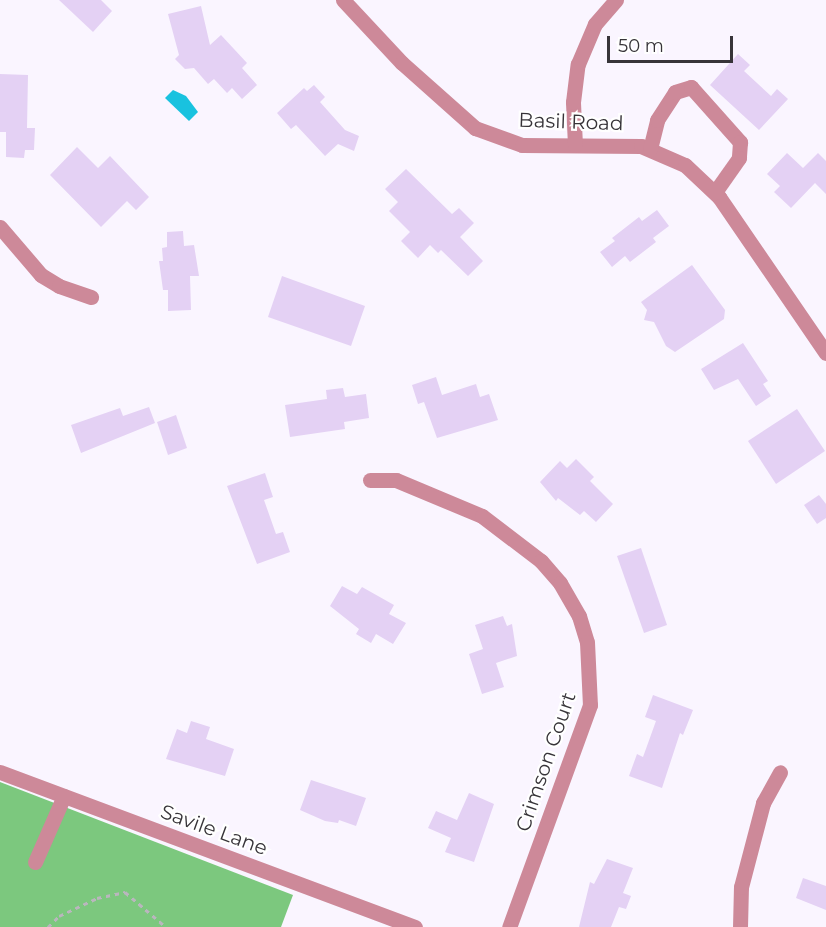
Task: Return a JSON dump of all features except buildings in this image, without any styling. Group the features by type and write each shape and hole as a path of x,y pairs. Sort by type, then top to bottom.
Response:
{"street":[{"name":"Basil Road","path":"343,0 402,63 475,128 522,145 618,143 650,149 685,165 715,192 826,353"},
{"path":"575,145 573,102 578,63 595,24 616,0"},
{"path":"650,149 657,120 675,92 691,87 740,142 739,158 715,192"},
{"path":"0,227 42,274 59,286 91,297"},
{"name":"Crimson Court","path":"370,480 396,480 482,516 541,561 568,594 587,642 590,705 508,927"},
{"name":"Savile Lane","path":"0,772 415,927"},
{"path":"740,927 747,866 763,803 780,772"},
{"path":"35,862 63,796"}],"path":[{"path":"48,927 59,916 97,898 125,892 166,927"}],"green space":[{"path":"0,782 293,895 281,927 0,927"}],"water":[{"path":"173,90 186,96 198,112 189,121 165,98"}]}
